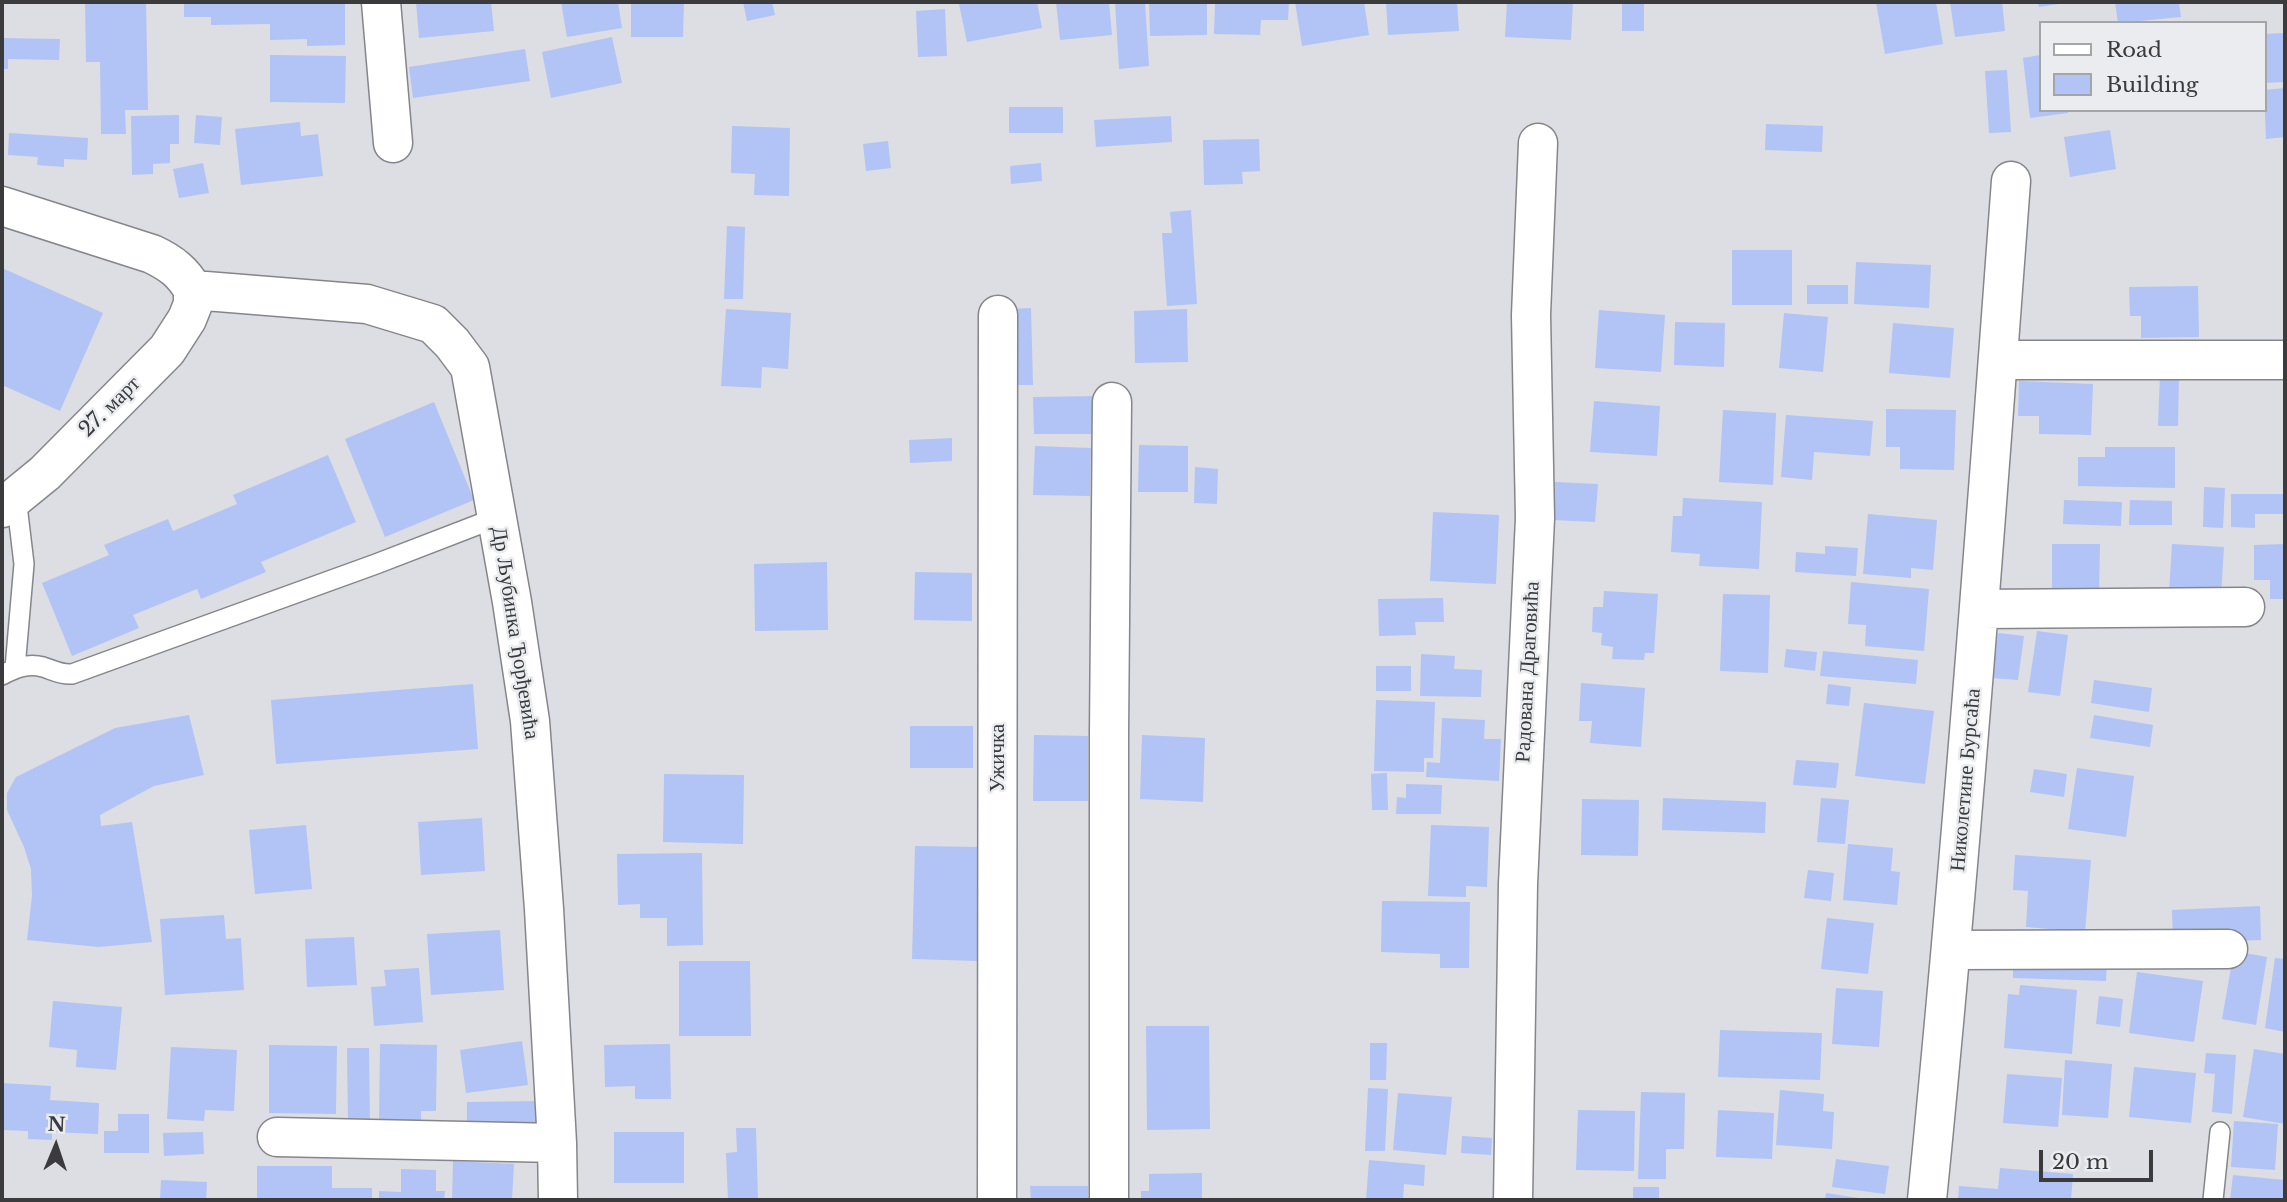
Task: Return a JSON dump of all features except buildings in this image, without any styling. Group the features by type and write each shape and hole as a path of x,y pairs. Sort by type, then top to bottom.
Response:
{"street":[{"path":"381,2 393,142"},
{"name":"Радована Драговића","path":"1513,1200 1518,884 1535,518 1531,315 1538,143"},
{"name":"Николетине Бурсаћа","path":"1927,1200 1952,950 2011,181"},
{"path":"2,206 152,254 185,276 193,290"},
{"name":"27. март","path":"9,503 44,473 167,350 187,318 193,290"},
{"name":"Др Љубинка Ђорђевића","path":"193,290 367,304 433,324 452,342 470,367 498,517 530,721 539,818 558,1200"},
{"name":"Ужичка","path":"997,1200 998,315"},
{"path":"1998,360 2285,360"},
{"path":"1109,1200 1112,402"},
{"path":"1980,609 2245,607"},
{"path":"1952,950 2228,949"},
{"path":"277,1137 557,1143"}],"lane":[{"path":"9,503 24,564 8,671 38,666 72,674 376,565 498,517"},
{"path":"2213,1200 2220,1132"}]}
